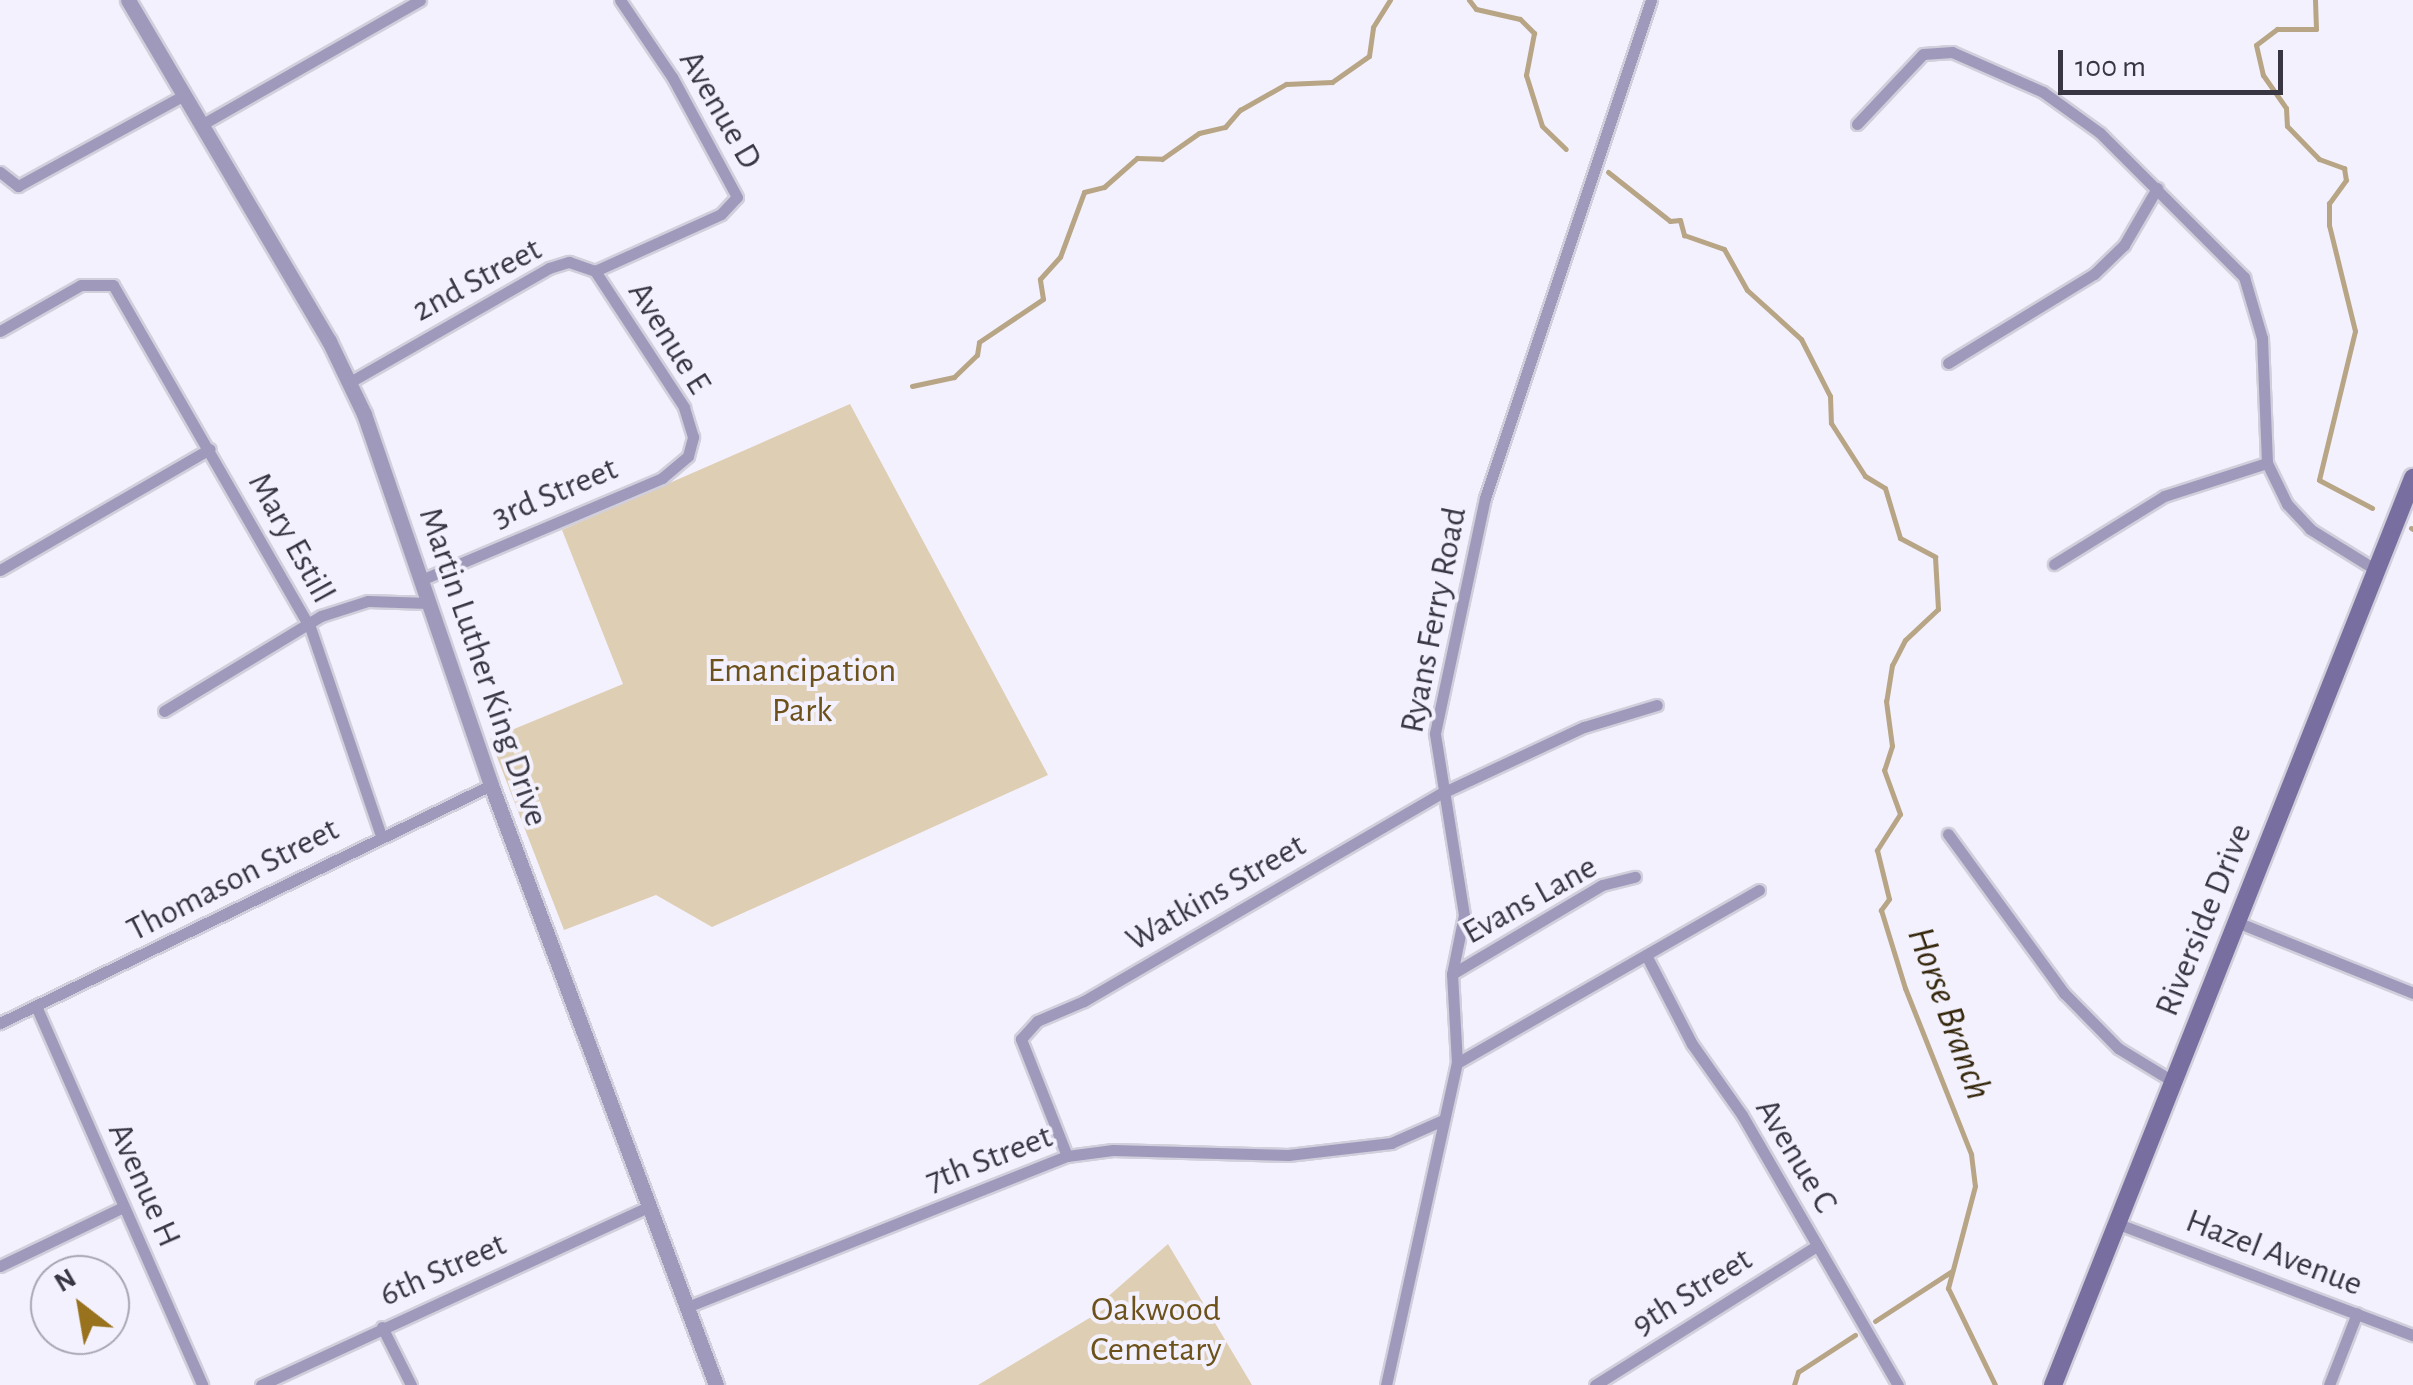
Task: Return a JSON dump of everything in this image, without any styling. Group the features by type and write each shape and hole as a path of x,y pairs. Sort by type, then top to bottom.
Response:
{"main road":[{"name":"Riverside Drive","path":"2053,1385 2413,478"}],"street":[{"name":"Martin Luther King Drive","path":"128,0 350,382 491,786 716,1385"},
{"path":"201,125 420,0"},
{"name":"Avenue D","path":"620,0 672,77 737,198"},
{"name":"Ryans Ferry Road","path":"1386,1385 1456,1063 1452,974 1464,915 1440,794 1435,733 1484,498 1651,0"},
{"path":"1857,124 1923,54 1952,52 2043,92 2100,133 2224,251 2255,303 2267,463 2287,504 2310,529 2376,570"},
{"path":"0,172 18,186 184,95"},
{"path":"1948,363 2094,274 2124,245 2157,188"},
{"name":"2nd Street","path":"350,382 549,268 570,262 595,272 720,214 737,198"},
{"name":"Avenue E","path":"595,272 684,407 693,437"},
{"name":"Mary Estill","path":"0,332 81,285 113,285 310,628 381,836"},
{"name":"3rd Street","path":"420,580 662,478 688,456 693,437"},
{"path":"0,570 210,449"},
{"path":"2054,564 2164,496 2267,463"},
{"path":"164,712 310,628 320,616 368,601 428,603"},
{"name":"Watkins Street","path":"1067,1156 1021,1040 1037,1021 1084,1001 1440,794 1584,727 1657,705"},
{"name":"Thomason Street","path":"0,1023 214,924 381,836 491,786"},
{"path":"1948,834 2064,993 2118,1048 2174,1082"},
{"name":"Evans Lane","path":"1452,974 1602,885 1635,877"},
{"path":"1456,1063 1759,890"},
{"path":"2239,923 2413,993"},
{"name":"Avenue C","path":"1646,955 1692,1044 1898,1385"},
{"name":"Avenue H","path":"36,1006 202,1385"},
{"name":"7th Street","path":"687,1308 1067,1156 1113,1150 1288,1156 1390,1142 1443,1120"},
{"path":"0,1266 124,1207"},
{"name":"6th Street","path":"261,1385 648,1208"},
{"name":"Hazel Avenue","path":"2116,1223 2413,1335"},
{"name":"9th Street","path":"1595,1385 1817,1246"},
{"path":"2329,1385 2357,1313"},
{"path":"382,1328 411,1385"}],"green space":[{"name":"Emancipation Park","path":"850,404 1048,775 712,927 656,895 564,930 490,739 623,684 562,530"},
{"name":"Oakwood Cemetary","path":"1168,1244 1252,1385 978,1385 1106,1308 1104,1300"}],"waterway":[{"path":"912,386 954,377 977,355 979,342 1043,299 1040,279 1060,257 1084,192 1104,187 1137,158 1162,159 1199,133 1225,127 1240,110 1286,84 1332,82 1369,56 1373,27 1390,0"},
{"name":"Horse Branch","path":"1469,0 1476,9 1520,19 1534,33 1526,75 1542,126 1566,149"},
{"path":"2315,0 2316,29 2277,29 2256,45 2263,75 2286,108 2287,126 2319,159 2344,168 2346,180 2329,203 2329,225 2355,331 2319,480 2372,508"},
{"name":"Horse Branch","path":"1608,172 1670,221 1680,220 1684,235 1724,249 1747,290 1801,339 1830,396 1831,423 1865,476 1885,488 1900,538 1935,557 1938,609 1905,640 1892,665 1886,701 1892,746 1884,770 1900,814 1877,850 1889,899 1881,910 1905,988 1971,1154 1975,1186 1948,1288 1995,1385"},
{"path":"1875,1321 1952,1271"},
{"path":"1794,1385 1798,1372 1855,1335"}]}
